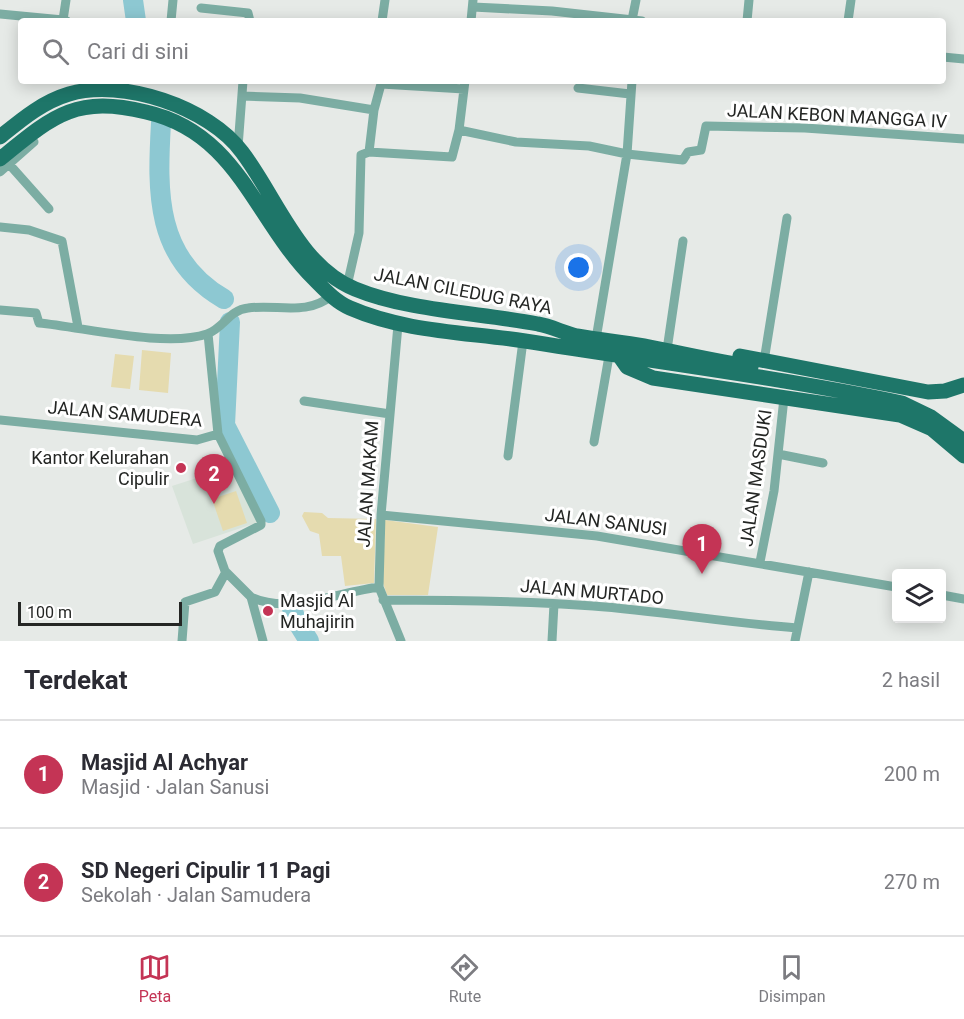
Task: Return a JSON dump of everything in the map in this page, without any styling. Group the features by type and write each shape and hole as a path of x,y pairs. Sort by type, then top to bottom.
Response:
{"main road":[{"name":"JALAN CILEDUG RAYA","path":"0,137 28,115 71,87 113,91 164,100 205,121 238,147 309,254 332,278 348,286 389,299 506,319 596,339 646,347 718,367 889,400 934,413"},
{"name":"JALAN CILEDUG RAYA","path":"2,161 49,120 82,108 116,106 148,112 181,124 218,149 302,268 331,296 348,307 398,325 504,338 614,357 718,367"},
{"path":"504,338 506,319"},
{"path":"646,347 668,343 928,392 945,391 964,385"},
{"path":"614,357 627,367 653,378 900,415 932,429 964,456"},
{"path":"934,413 964,430"},
{"path":"934,413 964,441"}],"street":[{"path":"65,18 66,0"},
{"path":"171,18 173,0"},
{"path":"383,18 386,0"},
{"path":"552,0 552,11"},
{"path":"632,18 636,0"},
{"path":"747,18 749,0"},
{"path":"848,18 851,0"},
{"path":"471,18 473,3 613,18"},
{"path":"201,8 248,13 249,18"},
{"path":"0,14 37,18"},
{"path":"946,57 964,59"},
{"path":"238,147 243,84"},
{"path":"369,152 376,84"},
{"path":"348,286 359,234 361,155 369,152 452,157 459,130 465,85 435,84"},
{"path":"596,339 627,154 632,84"},
{"path":"578,88 630,94"},
{"path":"242,96 300,98 374,110"},
{"name":"JALAN KEBON MANGGA IV","path":"627,154 683,160 688,152 701,150 706,126 805,128 964,139"},
{"path":"459,130 516,142 589,146 627,154"},
{"path":"34,142 2,161 49,210"},
{"path":"764,361 788,218"},
{"path":"0,227 29,230 62,241 78,327"},
{"path":"668,343 683,241"},
{"path":"0,310 35,313 39,323 173,338 208,334 233,311 248,308 310,308 321,305 331,296"},
{"name":"JALAN MAKAM","path":"398,325 381,515 379,587 401,641"},
{"name":"JALAN SAMUDERA","path":"0,420 197,440 218,434 208,334"},
{"path":"507,456 523,341"},
{"path":"594,442 614,357"},
{"name":"JALAN MASDUKI","path":"760,562 778,454 784,398"},
{"path":"304,401 390,414"},
{"path":"218,434 261,522 261,525 220,546 220,560 226,572 251,597 262,602 281,604 379,587"},
{"path":"778,454 824,463"},
{"name":"JALAN SANUSI","path":"381,515 584,534 892,586"},
{"path":"182,641 185,602 215,592 226,572"},
{"path":"795,641 809,572"},
{"path":"946,596 964,599"},
{"path":"251,597 263,641"},
{"name":"JALAN MURTADO","path":"383,600 491,600 554,604 796,628"},
{"path":"552,641 554,604"}],"shaded area":[{"path":"142,350 171,353 168,393 139,390"},
{"path":"115,354 134,356 130,389 111,387"},
{"path":"231,467 259,522 193,544 172,486"},
{"path":"236,491 247,523 223,531 212,499"},
{"path":"304,512 322,513 328,518 376,519 374,583 345,586 341,556 322,556 319,534 310,531 302,516"},
{"path":"385,520 438,527 428,595 387,595 383,583"}],"waterway":[{"path":"133,0 136,18"},
{"path":"161,123 159,174 165,222 184,264 201,283 224,299"},
{"path":"230,322 225,425 270,513"},
{"path":"291,605 296,620 309,641"}],"place":[{"name":"Kantor Kelurahan Cipulir","path":"181,468"},
{"name":"SD Negeri Cipulir 11 Pagi","path":"214,504"},
{"name":"Masjid Al Achyar","path":"702,574"},
{"name":"Masjid Al Muhajirin","path":"268,611"}]}
